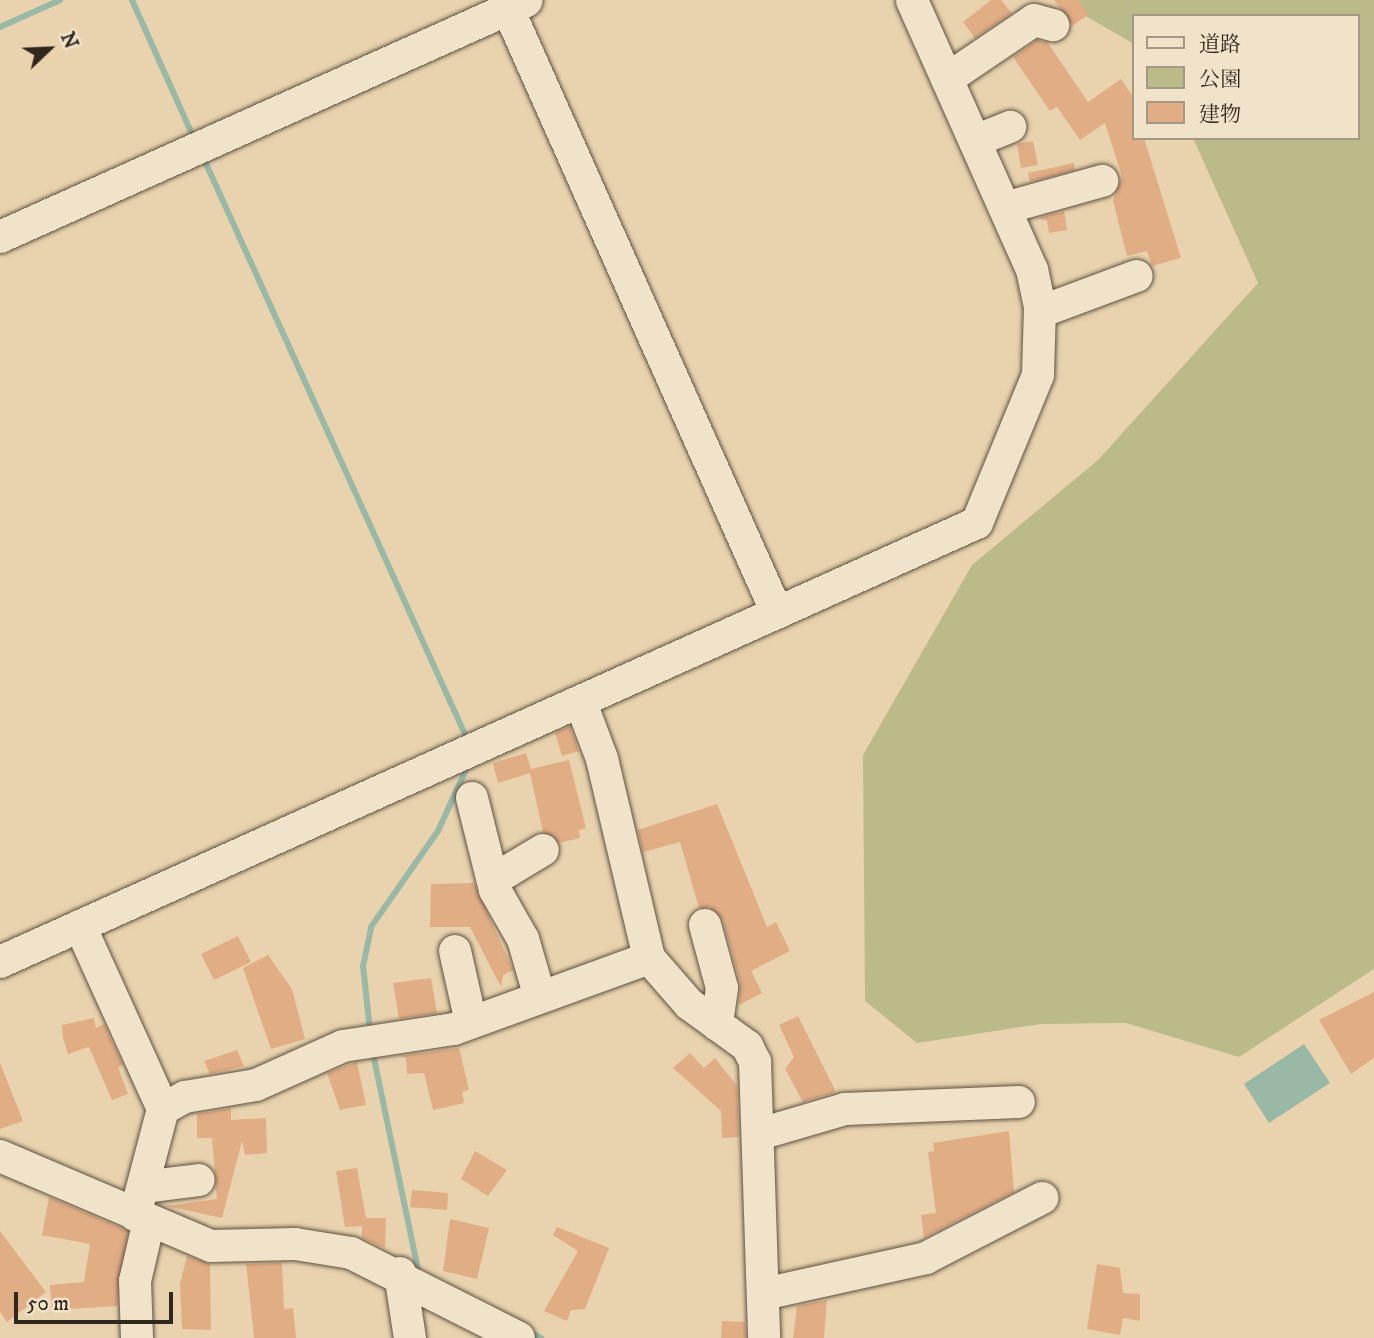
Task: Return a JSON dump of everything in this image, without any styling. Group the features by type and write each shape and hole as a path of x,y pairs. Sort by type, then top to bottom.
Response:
{"street":[{"path":"0,962 977,523 1038,375 1040,312 1032,270 912,0"},
{"path":"0,237 513,3 777,613"},
{"path":"947,79 1034,20 1053,26"},
{"path":"975,141 1010,127"},
{"path":"1005,208 1102,181"},
{"path":"1040,312 1137,276"},
{"path":"581,703 602,759 649,958 661,978 717,1025 747,1046 755,1062 760,1134 764,1338"},
{"path":"472,798 493,880 523,940 539,994"},
{"path":"493,880 543,850"},
{"path":"705,925 731,985 717,1025"},
{"path":"80,926 163,1110 142,1208 135,1281 137,1338"},
{"path":"455,951 471,1022"},
{"path":"163,1110 185,1097 256,1085 343,1046 471,1022 539,994 649,958"},
{"path":"760,1134 845,1109 1019,1102"},
{"path":"0,1156 142,1208 211,1246 295,1244 351,1252 400,1273 519,1338"},
{"path":"142,1208 199,1180"},
{"path":"764,1294 926,1258 1042,1198"},
{"path":"400,1273 410,1338"}],"green space":[{"path":"1058,0 1374,0 1374,969 1239,1057 1126,1023 1041,1024 917,1043 865,1001 863,755 972,565 1098,460 1258,283 1194,140 1360,140 1360,14 1132,14 1132,43"}],"shaded area":[{"path":"1304,1044 1330,1083 1269,1123 1244,1084"}],"building":[{"path":"991,0 1001,0 1012,13 975,38 963,22"},
{"path":"1054,0 1079,0 1088,15 1072,26"},
{"path":"1037,40 1048,43 1088,102 1121,79 1132,95 1132,140 1145,140 1181,258 1152,266 1147,251 1127,256 1113,201 1122,176 1105,123 1080,140 1057,107 1050,111 1013,57"},
{"path":"1033,141 1038,165 1021,168 1017,144"},
{"path":"1074,163 1075,170 1030,182 1028,173"},
{"path":"1064,211 1067,230 1049,233 1047,221 1039,218"},
{"path":"570,726 579,751 562,756 555,733"},
{"path":"526,753 531,769 569,760 586,828 579,830 580,838 559,843 543,832 530,773 498,783 493,763"},
{"path":"717,804 767,927 776,922 790,951 751,971 762,993 739,1005 740,983 723,920 710,907 699,908 680,842 643,852 638,830"},
{"path":"474,883 513,970 503,975 501,987 470,927 430,927 431,884"},
{"path":"238,936 251,962 214,980 201,954"},
{"path":"268,955 292,989 305,1039 271,1049 243,968"},
{"path":"431,978 437,1013 399,1019 393,983"},
{"path":"1374,992 1374,1058 1351,1074 1319,1020"},
{"path":"798,1016 836,1092 803,1102 785,1069 794,1057 779,1025"},
{"path":"94,1018 96,1028 104,1024 123,1065 118,1067 128,1094 112,1100 89,1047 68,1054 63,1038 62,1025"},
{"path":"459,1048 469,1090 462,1092 464,1103 433,1110 424,1073 407,1074 406,1058 400,1056"},
{"path":"237,1050 244,1066 210,1074 204,1061"},
{"path":"690,1053 704,1068 715,1058 737,1086 739,1137 722,1138 721,1111 673,1068"},
{"path":"357,1062 366,1105 340,1110 327,1073"},
{"path":"0,1063 23,1121 0,1129"},
{"path":"231,1108 231,1120 266,1118 267,1153 245,1155 242,1141 222,1218 166,1206 217,1199 212,1138 197,1138 197,1114"},
{"path":"1009,1131 1014,1192 924,1238 921,1215 936,1213 928,1152 934,1151 933,1143"},
{"path":"475,1151 507,1170 488,1196 461,1179"},
{"path":"357,1168 366,1218 386,1218 385,1248 362,1238 362,1226 345,1227 336,1171"},
{"path":"412,1190 448,1193 447,1210 410,1207"},
{"path":"49,1197 128,1231 117,1306 52,1310 50,1285 84,1282 90,1244 42,1235"},
{"path":"450,1219 489,1228 477,1279 443,1271"},
{"path":"557,1227 609,1248 585,1309 571,1310 567,1321 544,1311 578,1251 553,1235"},
{"path":"0,1231 46,1292 7,1322 0,1312"},
{"path":"187,1256 210,1264 211,1330 182,1329 180,1283"},
{"path":"282,1263 284,1309 293,1308 296,1338 254,1338 246,1264"},
{"path":"1097,1264 1120,1268 1123,1293 1140,1294 1140,1321 1123,1318 1120,1335 1087,1329"},
{"path":"827,1300 824,1338 793,1338 797,1306"},
{"path":"722,1321 745,1322 746,1338 721,1338"}],"waterway":[{"path":"0,27 60,0"},
{"path":"132,0 195,141"},
{"path":"203,157 469,743"},
{"path":"370,1031 363,966 371,927 438,831 469,763"},
{"path":"372,1049 419,1273"},
{"path":"527,1331 541,1338"}]}
